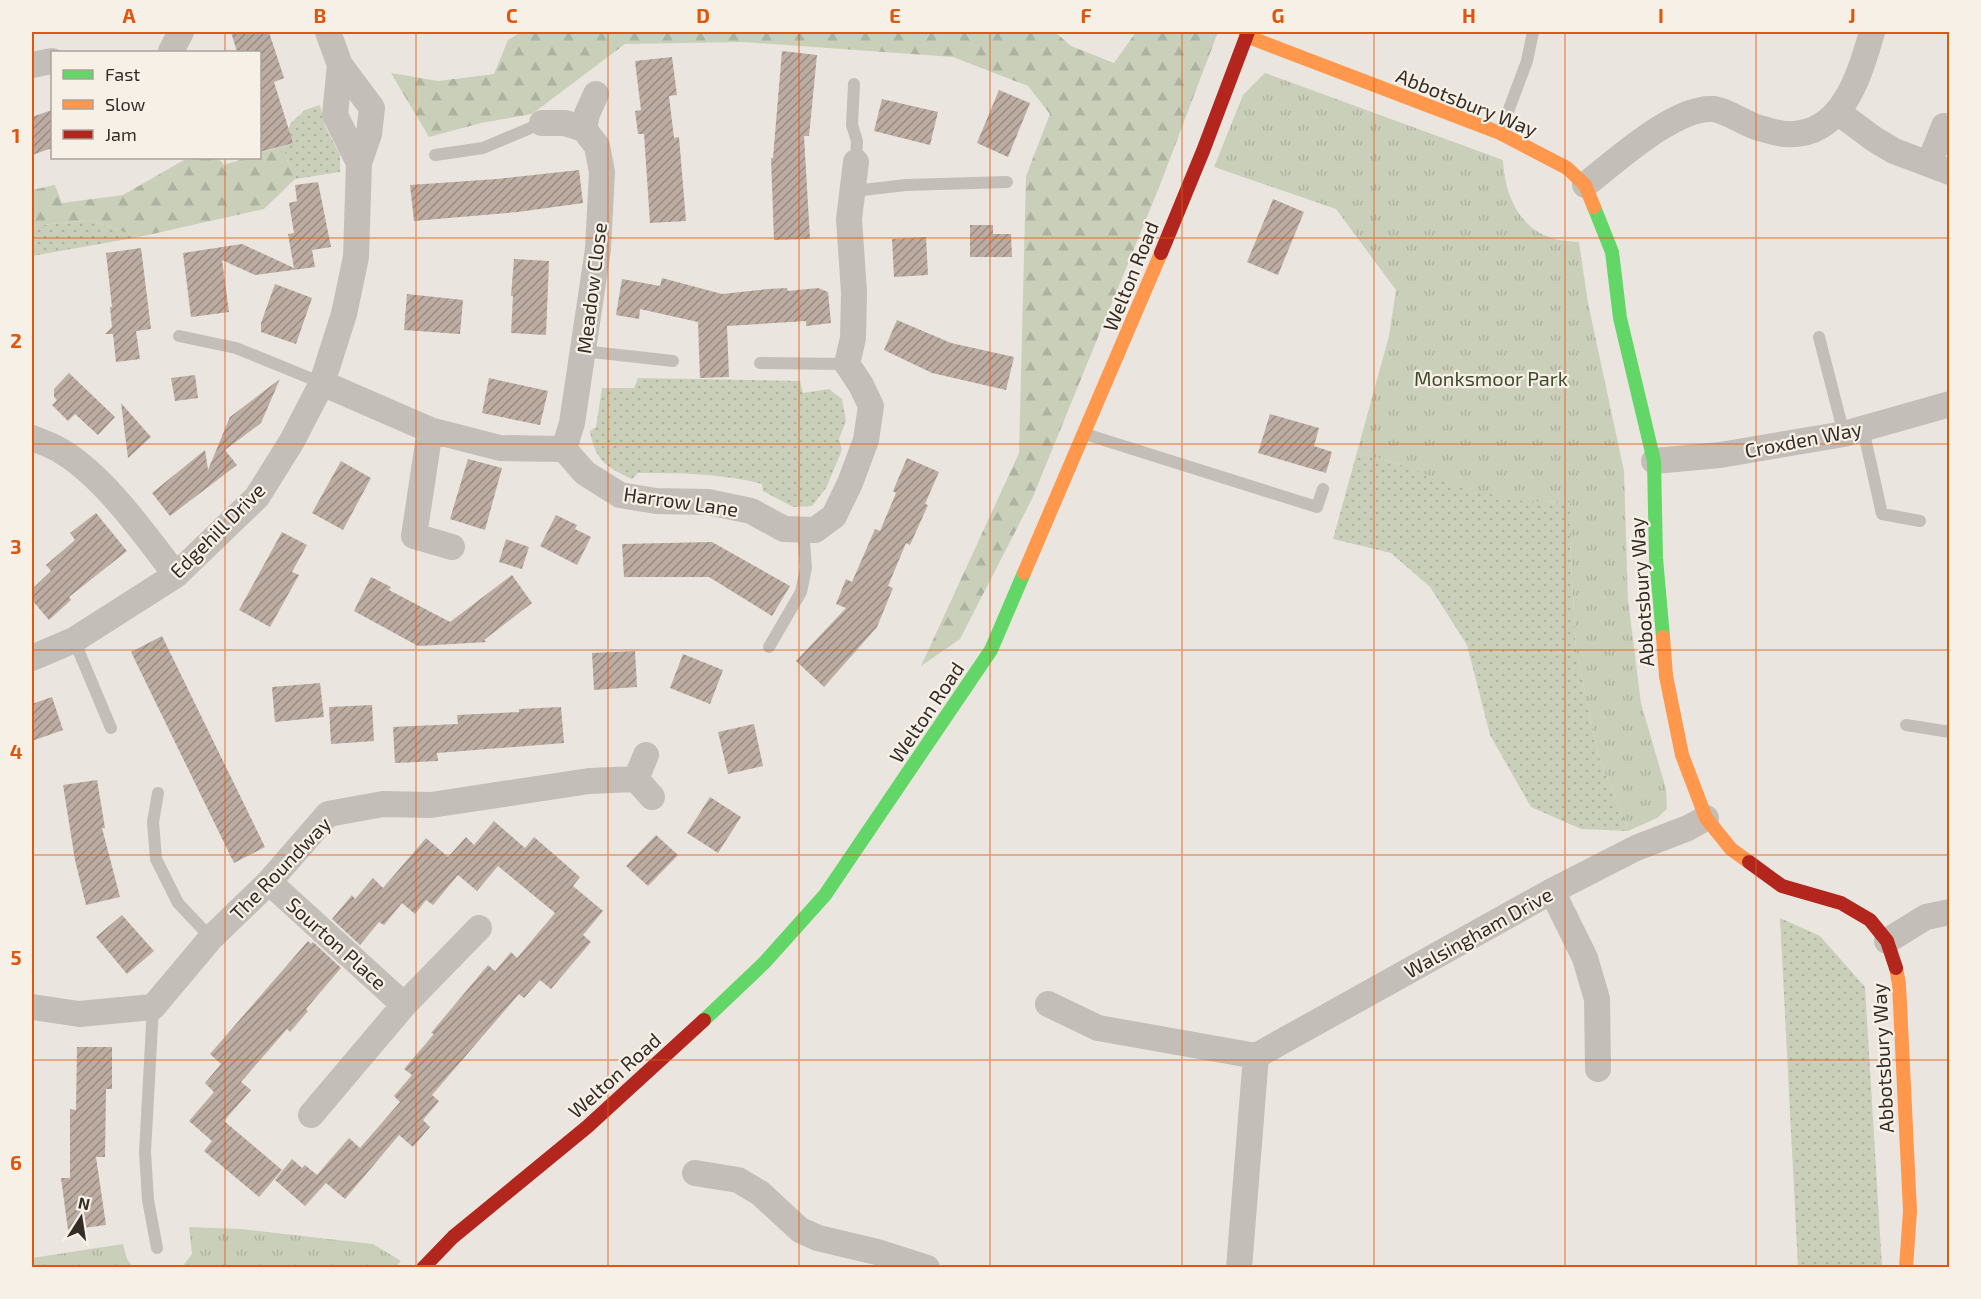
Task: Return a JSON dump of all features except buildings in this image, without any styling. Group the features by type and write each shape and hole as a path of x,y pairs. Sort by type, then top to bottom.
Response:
{"street":[{"name":"Edgehill Drive","path":"32,658 74,640 176,575 256,497 292,441 322,383 344,314 356,257 359,163 369,134 372,108 340,65 328,32"},
{"path":"1585,185 1661,126 1691,112 1714,109 1756,127 1786,134 1812,131 1839,113 1861,72 1872,32"},
{"name":"Abbotsbury Way","path":"1247,34 1500,133 1568,168 1585,185 1612,252 1620,318 1654,461 1656,558 1666,676 1682,754 1706,818 1731,849 1782,886 1841,903 1870,920 1887,940 1899,984 1904,1064 1910,1211 1906,1268"},
{"name":"Welton Road","path":"423,1268 453,1237 587,1127 764,963 825,895 991,650 1203,150 1247,34"},
{"path":"32,65 51,61"},
{"name":"Edgehill Drive","path":"340,65 335,115 359,163"},
{"path":"542,123 565,123 584,129 587,114 596,94"},
{"path":"1839,113 1894,151 1939,168 1944,126"},
{"name":"Meadow Close","path":"564,449 572,423 598,249 602,172 597,146 584,129"},
{"path":"802,529 815,530 834,516 850,483 866,440 871,406 847,364 853,338 854,292 849,219 856,162"},
{"path":"322,383 430,430 500,448 564,449"},
{"name":"Croxden Way","path":"1654,461 1720,454 1854,431 1950,404"},
{"path":"430,430 414,536 452,547"},
{"path":"32,438 60,450 86,469 134,521 176,575"},
{"name":"Harrow Lane","path":"564,449 585,473 620,495 656,501 708,502 751,511 784,529 802,529"},
{"name":"The Roundway","path":"153,1007 211,938 269,882 328,814 384,804 431,805 589,782 644,788 646,755"},
{"name":"Walsingham Drive","path":"1256,1056 1552,891 1636,848 1688,828 1706,818"},
{"name":"Sourton Place","path":"269,882 404,1005"},
{"path":"1552,891 1585,958 1597,999 1598,1069"},
{"path":"1887,940 1926,917 1950,912"},
{"name":"Sourton Place","path":"311,1115 404,1005 479,928"},
{"path":"1048,1004 1098,1028 1256,1056 1239,1268"},
{"path":"32,1007 79,1014 153,1007"},
{"path":"695,1173 738,1180 760,1193 800,1230 818,1238 877,1252 927,1268"}],"lane":[{"path":"1500,133 1527,61 1533,32"},
{"path":"855,84 852,125 857,141 856,162"},
{"path":"435,156 483,148 542,123"},
{"path":"854,190 906,185 1006,182"},
{"path":"178,336 236,348 322,383"},
{"path":"1819,337 1882,514 1920,521"},
{"path":"583,351 673,361"},
{"path":"760,363 847,364"},
{"path":"1084,434 1317,507 1323,489"},
{"path":"769,647 801,592 806,568 802,529"},
{"path":"74,640 111,728"},
{"path":"1906,725 1950,732"},
{"path":"158,793 153,822 156,859 178,903 211,938"},
{"path":"153,1007 145,1152 148,1200 157,1248"}],"green space":[{"path":"521,32 1055,32 1071,46 1114,63 1136,32 1218,32 1160,185 1032,499 960,639 921,666 1019,453 1026,176 1050,114 1028,86 953,57 744,42 625,44 532,114 481,123 429,137 391,73 438,81 494,74 508,40"},
{"name":"Monksmoor Park","path":"1265,73 1503,160 1510,196 1515,207 1530,226 1558,240 1579,242 1588,303 1624,471 1628,600 1641,703 1666,789 1667,809 1657,818 1628,831 1598,754 1576,648 1570,501 1527,502 1467,489 1357,452 1389,336 1396,290 1336,209 1214,167 1243,95"},
{"path":"320,105 325,126 340,155 340,172 295,179 282,146 284,138 291,123 305,110"},
{"path":"282,146 295,179 264,209 139,237 89,220 32,226 32,190 55,185 62,203 123,195 184,160 219,159 224,165 243,159 261,159 261,153"},
{"path":"89,220 139,237 32,256 32,226"},
{"path":"638,378 800,381 803,393 829,389 842,399 846,421 839,439 842,450 826,488 812,506 793,507 763,491 762,484 746,480 700,474 669,473 638,473 632,479 615,471 599,456 590,431 596,427 602,388 634,388"},
{"path":"1357,452 1527,502 1570,501 1576,648 1598,754 1628,831 1581,829 1531,807 1490,735 1467,645 1430,587 1391,553 1333,539"},
{"path":"1780,918 1820,936 1865,987 1882,1267 1798,1267"},
{"path":"189,1227 241,1229 373,1244 401,1261 394,1268 182,1267 192,1254"},
{"path":"123,1244 127,1259 133,1267 32,1267 32,1258"}],"traffic: fast":[{"path":"1594,207 1612,252 1620,318 1654,461 1656,558 1663,637"},
{"path":"704,1020 764,963 825,895 991,650 1024,573"}],"traffic: slow":[{"path":"1246,36 1500,133 1567,168 1585,185 1594,207"},
{"path":"1024,573 1161,253"},
{"path":"1663,637 1666,676 1682,755 1706,818 1731,849 1749,862"},
{"path":"1896,968 1899,984 1910,1211 1906,1268"}],"traffic: jam":[{"path":"1161,253 1248,32"},
{"path":"1749,862 1782,886 1841,903 1870,920 1887,941 1896,968"},
{"path":"423,1268 453,1237 587,1127 704,1020"}]}
